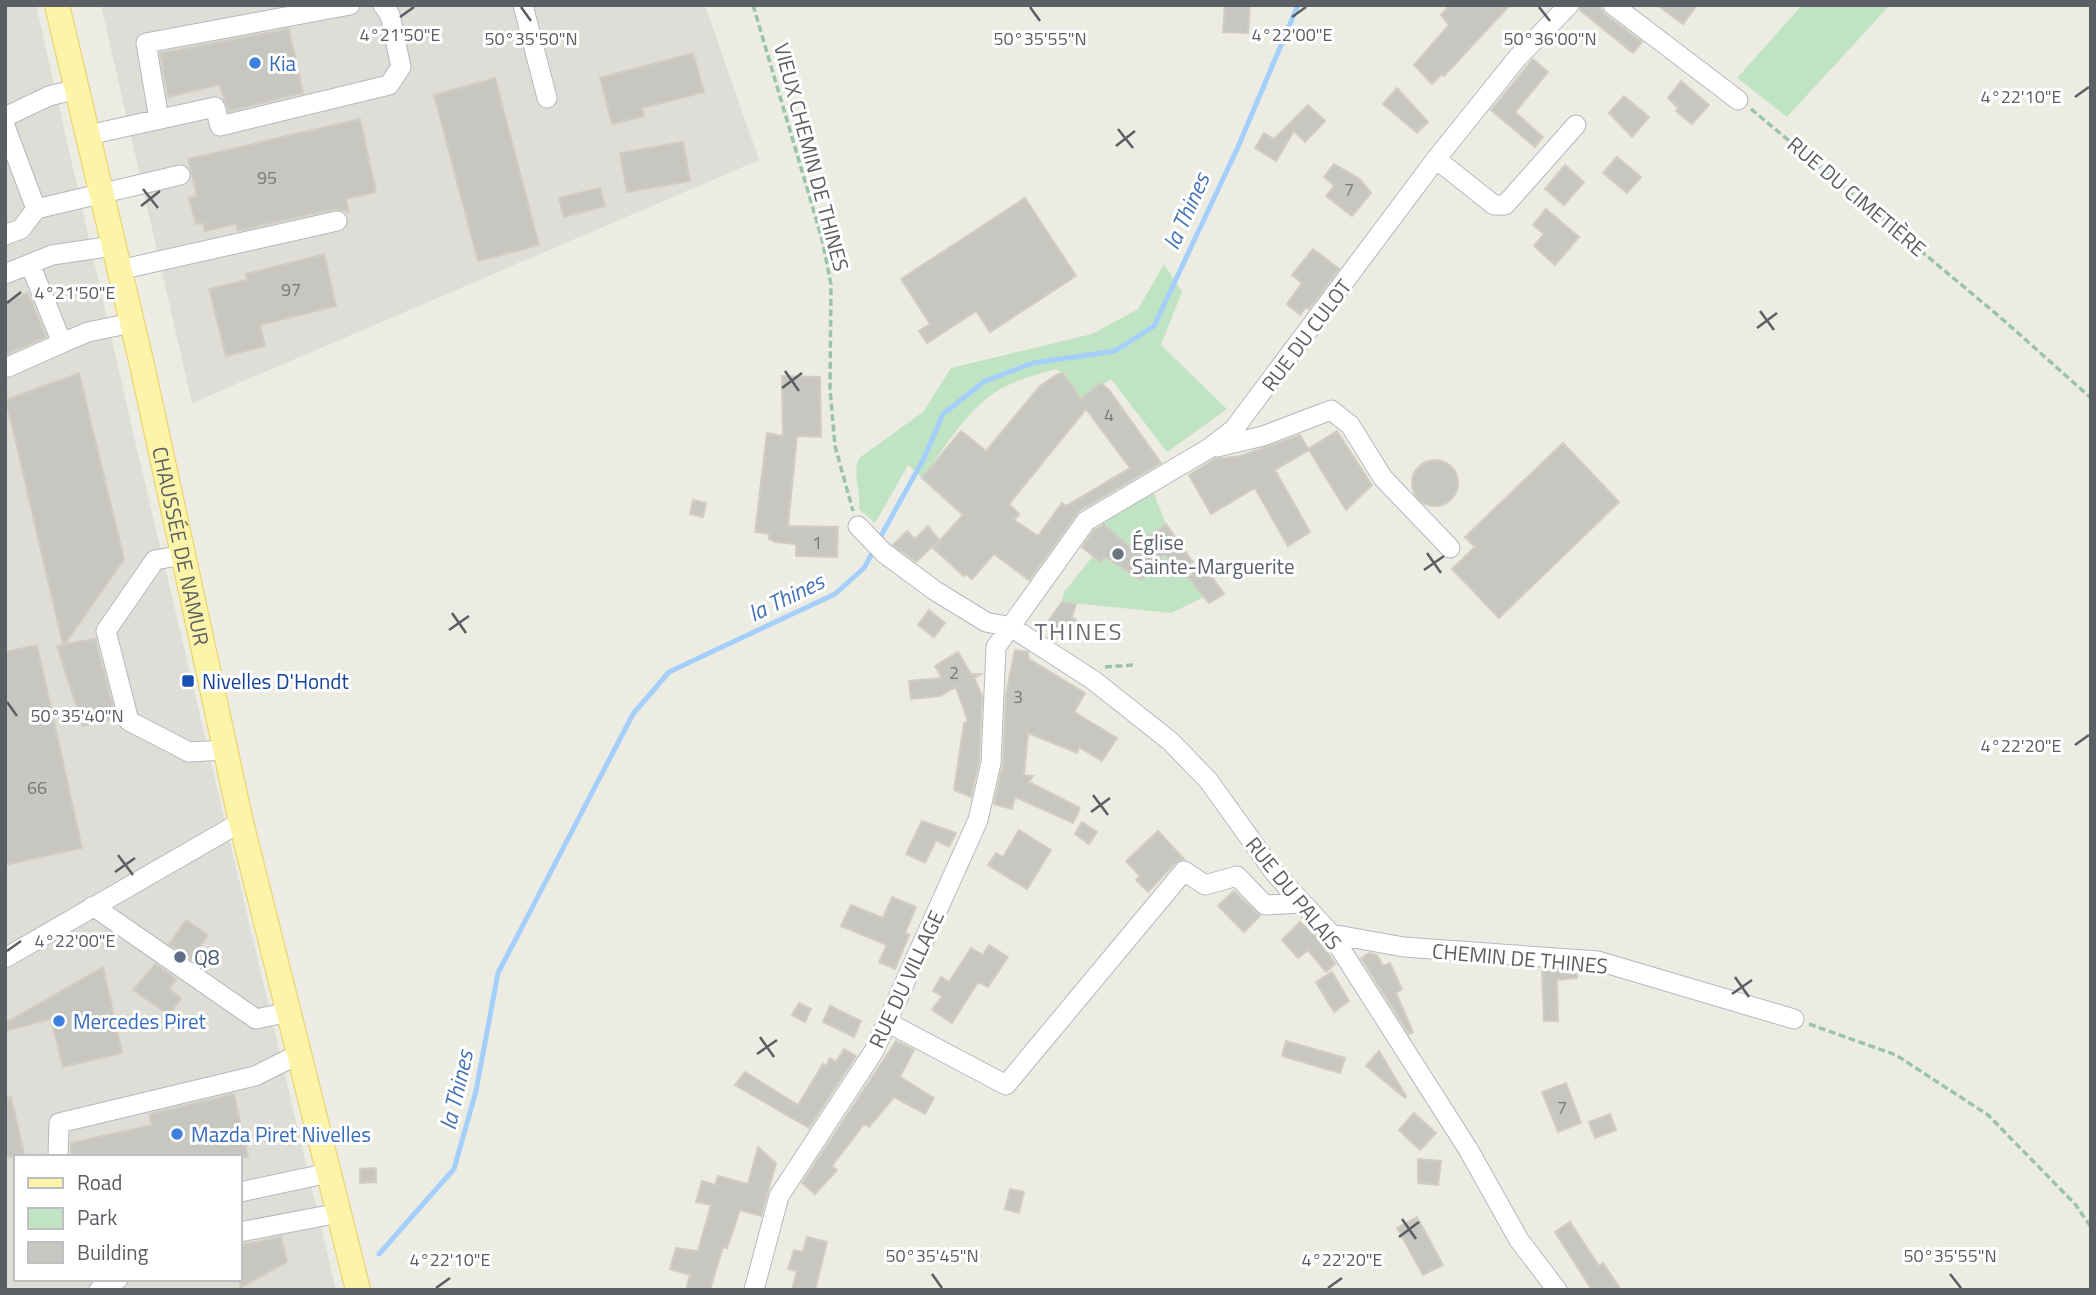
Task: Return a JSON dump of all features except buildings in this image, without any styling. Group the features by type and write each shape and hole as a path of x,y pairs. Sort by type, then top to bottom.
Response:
{"main road":[{"name":"CHAUSSÉE DE NAMUR","path":"57,5 132,323 241,822 358,1290"}],"street":[{"path":"159,119 146,43 350,5"},
{"path":"88,135 215,107 220,126 389,85 401,67 390,15 383,5"},
{"path":"523,5 547,98"},
{"name":"RUE DU CULOT","path":"1011,627 1086,521 1208,449 1242,419 1436,159 1518,57 1569,5"},
{"path":"1614,5 1738,100"},
{"path":"5,117 49,96 76,89"},
{"path":"1436,159 1494,205 1505,205 1577,125"},
{"path":"5,127 36,209"},
{"path":"5,236 21,229 36,209 180,175"},
{"path":"119,270 337,221"},
{"path":"5,274 52,255 113,246"},
{"path":"30,264 62,343"},
{"path":"8,367 88,332 132,323"},
{"path":"1208,449 1263,436 1331,410 1350,425 1383,478 1450,548"},
{"path":"858,526 884,553 934,590 986,622 1011,627 996,648"},
{"path":"183,555 155,560 106,631 129,720 189,752 225,750"},
{"name":"RUE DU VILLAGE","path":"754,1290 779,1196 874,1051 978,820 991,763 996,648 986,622"},
{"name":"RUE DU PALAIS","path":"1011,627 1093,680 1170,741 1208,780 1300,903 1331,934 1468,1149 1519,1240 1557,1290"},
{"path":"5,958 93,906 168,867 241,822"},
{"path":"887,1022 1006,1085 1184,871 1205,885 1237,876 1265,905 1300,903"},
{"path":"93,906 256,1019 289,1012"},
{"name":"CHEMIN DE THINES","path":"1331,934 1404,947 1598,961 1794,1019"},
{"path":"58,1155 59,1123 255,1076 299,1054"},
{"path":"242,1192 329,1173"},
{"path":"242,1233 339,1213"},
{"path":"99,1290 115,1281"}],"path":[{"name":"VIEUX CHEMIN DE THINES","path":"752,5 822,239 831,284 830,389 835,446 858,526"},
{"name":"RUE DU CIMETIÈRE","path":"1738,100 1766,119 2091,398"},
{"path":"1794,1019 1896,1055 1988,1115 2075,1204 2091,1227"}],"shaded area":[{"path":"5,5 36,5 132,428 336,1290 5,1290"},
{"path":"101,5 705,5 759,160 192,403"}],"green space":[{"path":"1802,5 1890,5 1787,117 1737,78"},
{"path":"1164,264 1182,292 1161,345 1227,409 1167,452 1111,379 1081,399 1064,374 1056,369 1008,385 983,401 955,432 922,478 908,465 875,523 859,509 856,471 859,458 923,412 951,368 1092,334 1138,309"},
{"path":"1152,489 1166,524 1150,535 1177,573 1183,570 1204,597 1171,613 1062,602 1064,592 1093,556 1100,562 1105,557 1141,580 1149,571 1131,548 1100,522"}],"waterway":[{"name":"la Thines","path":"878,541 923,460 943,414 985,381 1033,363 1115,351 1154,326 1238,147 1298,5"},
{"name":"la Thines","path":"379,1254 454,1169 476,1091 498,973 633,714 669,672 835,594 864,568 874,550"}],"place":[{"name":"Kia","path":"255,63"},
{"name":"Église Sainte-Marguerite","path":"1118,554"},
{"name":"Nivelles D'Hondt","path":"188,681"},
{"name":"Q8","path":"180,957"},
{"name":"Mercedes Piret","path":"59,1021"},
{"name":"Mazda Piret Nivelles","path":"177,1134"}],"district":[{"name":"THINES","path":"1079,631"}]}
